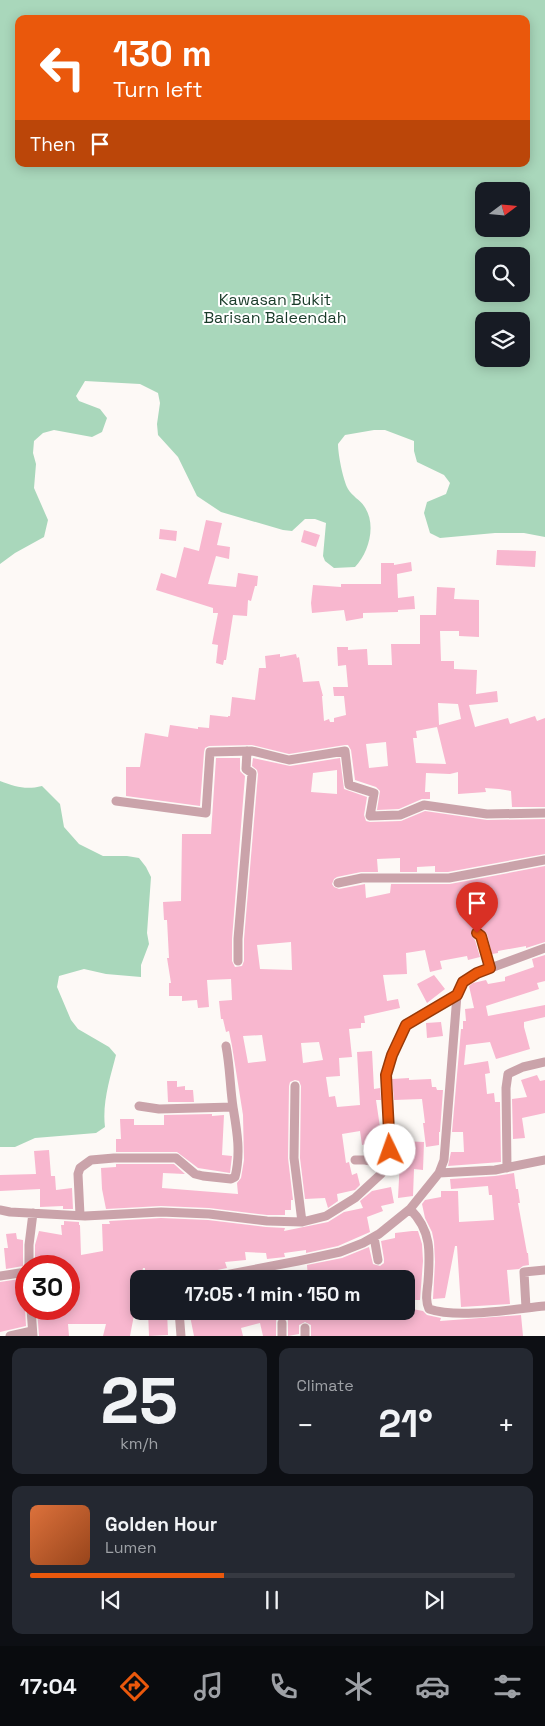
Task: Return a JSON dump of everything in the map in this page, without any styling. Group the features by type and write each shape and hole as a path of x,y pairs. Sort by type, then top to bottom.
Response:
{"street":[{"path":"238,961 238,939 252,773 246,769 247,751"},
{"path":"116,801 206,813 210,752 247,751 290,760 345,751 349,785 374,793 370,816 400,815 424,805 487,814 545,813"},
{"path":"338,883 362,878 449,878 545,860"},
{"path":"477,933 481,936 490,968"},
{"path":"249,1270 340,1252 374,1237 410,1208 439,1173 444,1160 457,995 463,982 477,973 545,948"},
{"path":"0,1210 80,1216 161,1212 302,1222 326,1216 355,1198 381,1174 387,1164 390,1150 386,1075 392,1055 406,1025 457,995"},
{"path":"80,1216 78,1174 80,1168 91,1160 176,1158 195,1174 234,1178 238,1163 238,1129 233,1107 226,1046"},
{"path":"507,1168 506,1088 508,1074 523,1067 545,1062"},
{"path":"295,1086 294,1158 302,1222"},
{"path":"139,1106 166,1110 233,1107"},
{"path":"355,1160 387,1164"},
{"path":"439,1173 507,1168 545,1160"},
{"path":"410,1208 425,1229 428,1240 429,1260 426,1302 429,1309 457,1314 545,1306"},
{"path":"28,1255 32,1213"},
{"path":"374,1237 378,1260"},
{"path":"526,1308 524,1272 545,1270"},
{"path":"0,1276 15,1274"},
{"path":"10,1336 33,1334 32,1320"},
{"path":"180,1320 181,1336"},
{"path":"282,1323 282,1336"}],"green space":[{"name":"Kawasan Bukit Barisan Baleendah","path":"0,0 545,0 545,537 524,533 495,533 440,538 430,533 424,513 427,502 446,494 450,483 444,475 417,462 414,441 385,430 374,430 345,435 338,444 346,485 368,513 371,530 364,554 355,567 334,568 325,561 323,556 326,523 315,519 305,519 292,531 283,530 221,512 197,496 178,457 158,435 157,424 160,403 158,393 140,384 85,381 76,396 79,401 100,409 107,418 102,432 92,437 54,430 43,433 34,441 33,453 36,464 34,488 48,520 44,537 15,553 0,564"},
{"path":"0,781 21,787 42,786 60,804 64,827 79,844 103,856 139,858 151,877 147,933 149,944 141,965 141,977 106,974 84,969 59,976 57,987 71,1020 78,1029 109,1047 116,1055 106,1100 105,1127 96,1133 35,1138 15,1147 0,1147"}],"building":[{"path":"206,520 222,523 217,545 230,547 229,559 216,556 208,584 236,587 238,573 258,576 257,586 255,586 251,601 248,600 247,616 233,615 226,660 224,660 223,665 216,663 218,645 212,644 218,613 213,613 213,608 156,590 161,573 176,578 184,547 199,551"},
{"path":"160,529 177,531 176,541 159,539"},
{"path":"304,530 320,535 316,547 301,542"},
{"path":"497,550 536,551 535,567 496,565"},
{"path":"411,562 412,571 397,574 398,598 414,596 415,609 398,610 398,612 363,613 363,618 346,621 344,610 312,613 313,585 341,587 341,584 381,584 381,563 394,563 394,565"},
{"path":"437,587 455,588 454,599 479,600 479,637 459,636 459,631 440,631 441,661 454,661 454,669 477,670 476,694 497,691 498,702 469,705 475,727 508,718 510,724 535,716 537,721 545,718 545,807 512,807 511,791 499,789 485,788 486,792 458,794 458,772 450,774 426,773 425,792 430,792 430,799 422,799 399,809 377,810 380,791 376,787 355,780 351,750 348,745 289,754 252,745 209,746 205,748 204,752 200,806 126,796 126,767 140,767 145,733 168,737 170,725 198,729 198,727 209,728 210,715 230,716 232,697 255,700 259,668 266,668 265,656 280,654 280,657 296,654 297,658 299,657 303,682 319,681 323,696 324,721 329,719 330,722 334,722 334,718 346,715 344,696 334,696 333,687 348,687 346,665 338,666 337,647 348,647 348,650 367,649 368,665 392,665 391,644 420,644 420,615 436,615","holes":["438,703 458,704 461,719 439,725","437,727 446,764 416,763 413,738 417,738 416,731","386,742 388,766 369,768 366,744"]},
{"path":"216,758 240,758 240,771 245,776 232,939 232,961 235,967 242,966 244,961 244,939 258,774 257,770 252,766 253,758 290,766 340,758 344,789 367,797 364,815 366,821 370,822 401,821 425,811 487,820 545,819 545,854 448,872 435,872 435,866 417,867 417,872 400,872 400,858 377,859 378,872 361,872 334,879 332,884 339,889 365,884 366,898 390,893 391,884 450,884 545,866 545,942 526,948 526,946 498,951 498,953 492,954 487,934 481,928 475,927 471,935 475,940 480,957 468,960 467,956 440,961 442,969 430,972 425,950 406,953 407,974 383,975 387,1001 398,999 400,1008 364,1016 365,1023 361,1023 361,1028 349,1029 352,1057 339,1058 340,1076 326,1077 329,1097 335,1096 337,1107 360,1105 357,1052 372,1051 374,1089 380,1088 381,1100 376,1100 382,1141 362,1145 360,1131 342,1134 346,1163 349,1162 352,1175 357,1173 360,1185 355,1190 337,1194 338,1201 328,1208 325,1198 305,1199 300,1158 301,1086 299,1081 295,1080 290,1082 289,1086 288,1158 293,1200 291,1200 291,1210 285,1210 285,1215 161,1206 106,1209 102,1189 101,1168 116,1167 116,1164 174,1164 185,1174 163,1173 162,1188 238,1194 237,1183 241,1178 244,1160 243,1115 229,1031 226,1032 223,1019 221,1019 219,1001 232,1000 231,979 207,980 209,1007 198,1008 197,1000 182,1001 182,996 169,996 169,983 171,983 167,958 169,958 167,920 164,920 163,902 181,901 182,834 211,834","holes":["337,770 337,794 311,792 313,773","291,942 292,970 260,969 257,945","262,1035 266,1061 248,1063 243,1036","319,1042 323,1060 303,1063 301,1043"]},
{"path":"545,955 545,981 537,983 539,989 486,1006 488,1016 545,1005 545,1017 524,1022 530,1049 496,1059 490,1042 466,1045 464,1065 488,1061 490,1073 485,1074 487,1094 494,1093 495,1102 500,1102 501,1162 448,1166 451,1152 464,1152 463,1132 452,1132 461,1029 463,1029 463,1021 466,1021 465,1009 474,1008 469,986 486,980 488,984 505,981 505,977 534,967 532,959"},
{"path":"434,975 445,989 427,1003 417,984"},
{"path":"441,1022 443,1036 427,1038 426,1023"},
{"path":"537,1075 540,1081 545,1080 545,1113 522,1118 525,1138 513,1139 512,1099 527,1097 521,1080"},
{"path":"409,1078 409,1080 431,1079 432,1087 436,1087 437,1090 443,1090 439,1145 426,1147 422,1099 394,1100 392,1079"},
{"path":"167,1081 177,1081 177,1087 185,1086 185,1090 193,1090 194,1102 168,1102"},
{"path":"212,1114 212,1116 224,1115 222,1155 232,1156 230,1173 198,1168 177,1152 116,1152 116,1139 121,1139 120,1119 134,1119 134,1125 164,1125 164,1115"},
{"path":"401,1141 424,1142 423,1170 414,1169 413,1196 398,1198"},
{"path":"49,1150 51,1176 55,1176 56,1190 72,1188 73,1209 63,1209 63,1206 40,1207 40,1189 0,1191 0,1175 36,1174 34,1151"},
{"path":"514,1173 529,1265 519,1269 507,1270 510,1304 461,1307 457,1246 455,1246 445,1298 433,1299 434,1242 422,1204 425,1200 441,1197 441,1191 458,1191 459,1222 494,1220 492,1195 489,1195 488,1186 451,1189 450,1179"},
{"path":"391,1187 394,1203 381,1206 383,1211 367,1217 370,1232 338,1246 306,1253 306,1250 284,1253 285,1257 267,1259 266,1253 245,1252 246,1260 225,1262 227,1268 217,1270 145,1270 143,1268 143,1270 130,1270 130,1320 133,1320 130,1336 103,1336 106,1324 68,1324 69,1336 39,1336 38,1320 80,1320 80,1255 35,1255 35,1245 39,1231 62,1235 61,1225 64,1225 64,1221 79,1222 81,1255 103,1251 102,1224 110,1224 109,1221 161,1218 208,1220 285,1228 284,1231 328,1222 344,1212 363,1208 360,1201 372,1191"},
{"path":"418,1231 422,1244 423,1261 420,1300 415,1300 415,1270 307,1270 307,1265 342,1258 369,1247 373,1264 380,1266 384,1263 381,1241 395,1238 395,1233"},
{"path":"16,1233 17,1239 23,1240 23,1255 15,1255 15,1267 6,1269 4,1248 8,1248 6,1234"},
{"path":"15,1280 15,1320 26,1320 26,1326 0,1332 0,1282"},
{"path":"415,1310 441,1318 440,1321 521,1315 523,1336 311,1336 311,1325 305,1322 299,1325 299,1334 288,1336 288,1320 415,1320"},
{"path":"148,1320 167,1320 168,1335 149,1336"},
{"path":"191,1320 276,1320 276,1336 263,1336 260,1323 241,1328 243,1336 194,1336"}],"route":[{"path":"390,1150 386,1075 392,1055 406,1025 457,995 463,982 477,973 490,968 481,936 477,933"}]}
